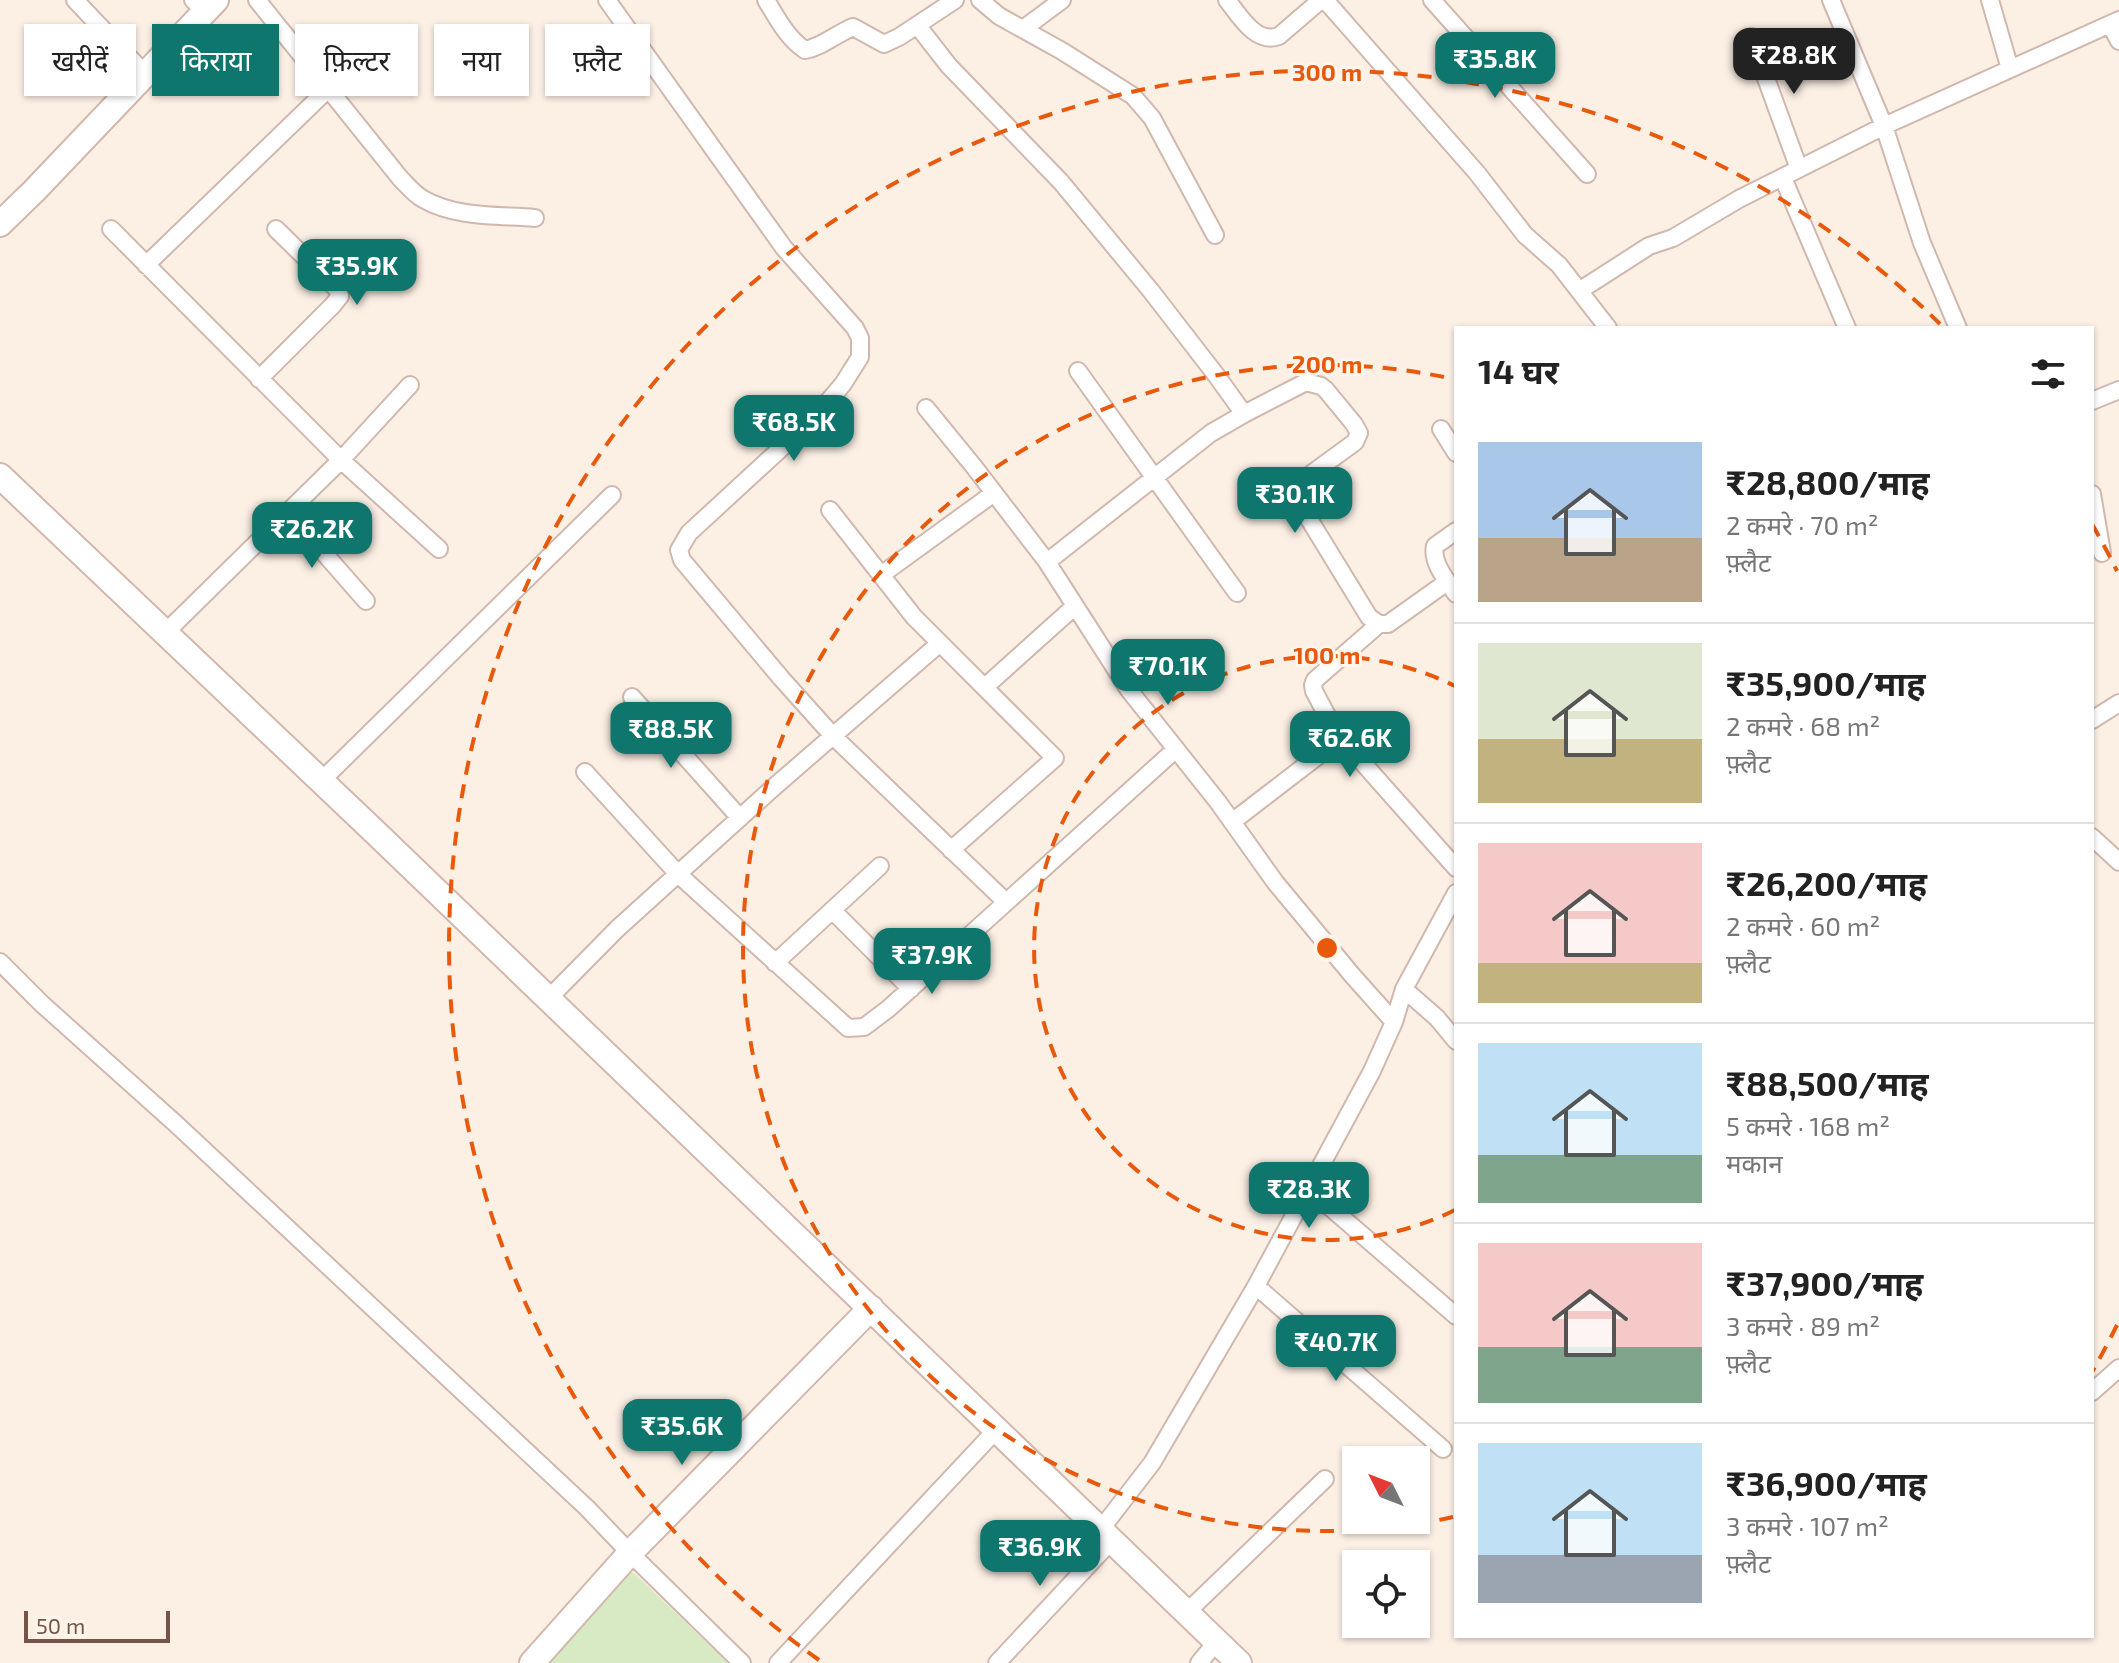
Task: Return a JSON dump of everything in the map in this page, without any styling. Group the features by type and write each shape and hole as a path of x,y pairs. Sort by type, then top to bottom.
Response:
{"street":[{"path":"75,0 145,74"},
{"path":"257,0 295,48"},
{"path":"607,0 784,248 855,328 860,338 860,357 843,384 815,417 689,533 679,550 682,560 833,736 1006,902"},
{"path":"766,0 795,44 805,50 853,27 884,44 955,0"},
{"path":"980,0 999,16 1112,80 1133,96 1152,118 1215,235"},
{"path":"1023,29 1062,0"},
{"path":"1227,0 1246,24 1262,37 1272,39 1323,0 1477,173 1525,235 1559,265 1606,326"},
{"path":"1432,0 1587,174"},
{"path":"1831,0 1884,126 1922,243 1957,326"},
{"path":"1990,0 2010,69"},
{"path":"0,224 145,74 205,4"},
{"path":"1579,291 1649,246 1673,238 1717,211 1884,126 2115,22 2119,41"},
{"path":"917,25 949,66 1061,182 1151,291 1244,414"},
{"path":"1751,37 1799,169"},
{"path":"146,265 321,96"},
{"path":"334,96 420,198 452,211 535,218"},
{"path":"1783,178 1846,326"},
{"path":"111,229 341,460 439,549"},
{"path":"259,379 340,296 337,289 276,229"},
{"path":"1078,371 1237,593"},
{"path":"1047,562 1211,433 1306,382 1321,386 1359,433 1355,442 1303,480 1300,495 1301,506 1369,617 1379,624 1388,624 1451,588 1433,555 1435,546 1454,532"},
{"path":"165,633 341,460 410,385"},
{"path":"2094,400 2119,390"},
{"path":"926,408 1047,562 1129,690 1275,882 1394,1022"},
{"path":"1441,429 1454,450"},
{"path":"0,476 1239,1663"},
{"path":"881,575 994,493"},
{"path":"321,781 612,495"},
{"path":"2094,506 2102,553"},
{"path":"830,510 914,617 1055,758 951,850"},
{"path":"288,512 366,601"},
{"path":"986,686 1075,606"},
{"path":"1341,742 1313,685 1379,624"},
{"path":"548,999 617,929 940,643"},
{"path":"632,697 740,818"},
{"path":"2094,719 2119,703"},
{"path":"1232,822 1336,742 1341,742 1347,745 1454,866"},
{"path":"585,772 678,874 848,1028 864,1027 888,1009 1176,749"},
{"path":"2094,839 2119,862"},
{"path":"775,963 880,866"},
{"path":"997,1663 1106,1534 1152,1463 1309,1189 1372,1071 1394,1022 1404,989 1454,899"},
{"path":"832,910 911,989"},
{"path":"0,962 587,1508 742,1663"},
{"path":"1404,989 1437,1018 1454,1039"},
{"path":"1309,1189 1454,1314"},
{"path":"1256,1286 1443,1449"},
{"path":"532,1663 630,1553 871,1308"},
{"path":"2094,1390 2119,1368"},
{"path":"778,1663 997,1429"},
{"path":"1187,1612 1325,1479"},
{"path":"1199,1663 1217,1641"}],"green space":[{"path":"625,1571 634,1573 728,1663 542,1663"}]}
